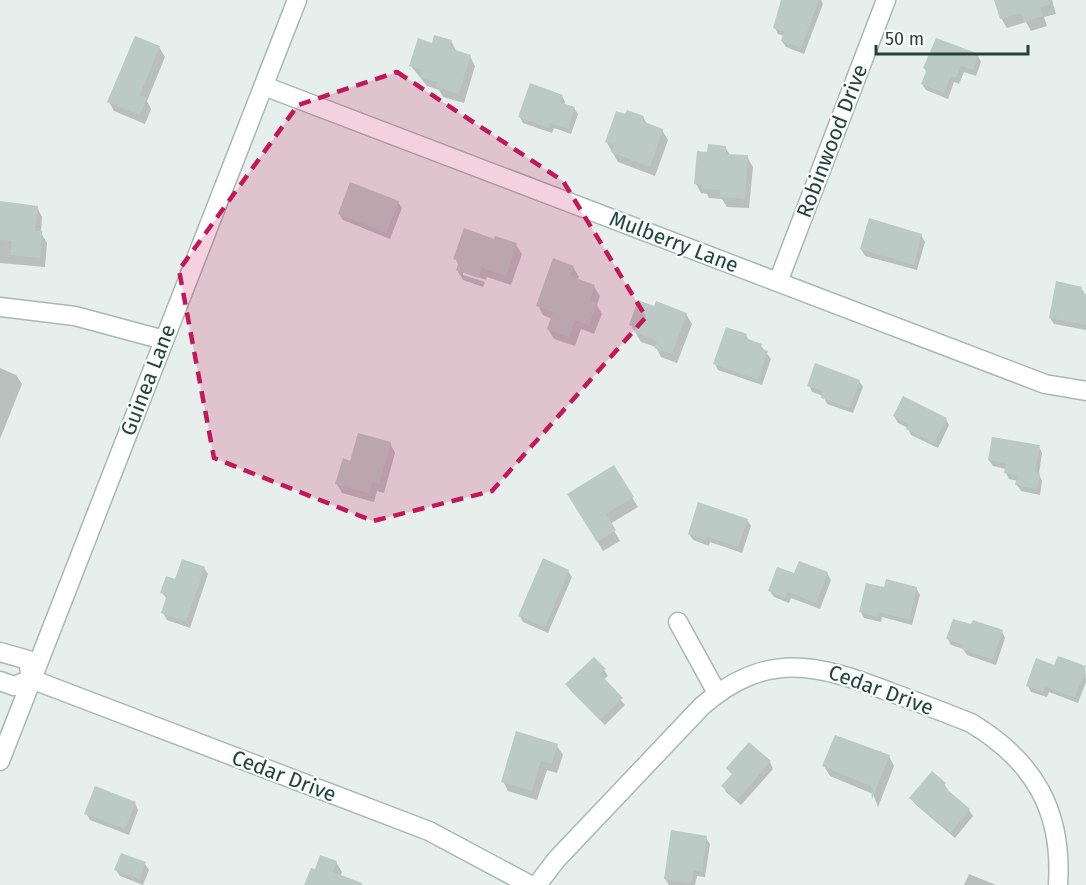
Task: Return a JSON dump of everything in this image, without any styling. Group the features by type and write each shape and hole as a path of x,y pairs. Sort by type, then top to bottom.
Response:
{"street":[{"name":"Guinea Lane","path":"0,761 297,0"},
{"name":"Robinwood Drive","path":"778,282 886,0"},
{"name":"Mulberry Lane","path":"264,86 1046,384 1086,391"},
{"path":"0,307 75,316 164,340"},
{"path":"678,622 717,693"},
{"path":"0,652 28,660 31,679 14,686 0,681"},
{"name":"Cedar Drive","path":"537,885 556,860 717,693 742,679 770,670 799,667 818,668 846,675 971,723 990,734 1015,755 1041,791 1053,822 1057,843 1058,885"},
{"name":"Cedar Drive","path":"31,679 429,831 530,885"}],"highlighted area":[{"path":"397,72 563,181 646,317 492,491 373,521 214,458 179,270 298,105"}],"building":[{"path":"781,0 819,0 801,48 781,41 784,32 773,28"},
{"path":"994,0 1049,0 1050,5 1040,7 1043,16 1024,22 1021,13 1000,19"},
{"path":"434,35 452,40 449,48 471,55 459,94 436,87 437,82 419,77 421,70 409,66 418,38 432,43"},
{"path":"135,36 160,46 140,95 147,98 140,115 107,102"},
{"path":"936,38 979,54 973,70 961,66 956,78 951,76 944,93 921,84 927,69 923,68"},
{"path":"530,83 563,95 560,102 575,107 568,129 550,123 549,128 518,117"},
{"path":"627,110 644,116 642,121 663,129 650,167 611,152 614,145 605,142 616,111 625,114"},
{"path":"708,144 726,146 726,154 748,155 745,199 720,197 720,190 702,189 702,185 694,184 697,151 707,152"},
{"path":"350,182 399,201 386,233 338,214"},
{"path":"0,201 38,206 35,231 42,231 40,258 10,255 12,241 0,240"},
{"path":"869,218 922,234 914,265 860,249"},
{"path":"464,228 494,239 495,236 517,243 506,276 482,268 478,278 456,270 459,261 453,259"},
{"path":"553,258 574,266 570,276 595,285 590,300 597,303 589,325 575,320 569,337 547,329 553,312 536,306"},
{"path":"1056,281 1082,287 1081,293 1086,294 1086,325 1049,318"},
{"path":"638,300 654,306 656,301 687,313 672,354 654,348 657,341 634,332 636,328 629,325"},
{"path":"726,327 747,334 745,338 762,344 760,349 768,351 758,380 713,364"},
{"path":"815,363 860,380 850,408 821,398 823,391 807,386"},
{"path":"903,396 947,418 934,443 906,429 908,424 893,416"},
{"path":"358,433 391,442 379,484 372,482 369,493 335,484 343,458 350,461"},
{"path":"992,437 1040,445 1035,472 1040,473 1037,489 1015,485 1017,476 1004,473 1006,463 988,460"},
{"path":"614,465 634,497 606,514 616,530 597,542 567,494"},
{"path":"698,502 748,519 738,547 707,537 706,540 688,534"},
{"path":"543,558 569,570 545,627 518,616"},
{"path":"182,559 205,567 186,622 161,613 167,595 160,593 166,576 175,579"},
{"path":"799,561 828,572 816,603 788,592 785,598 768,591 777,567 794,573"},
{"path":"886,579 917,587 909,619 878,612 877,617 859,612 866,583 884,587"},
{"path":"953,619 971,624 973,620 1003,630 993,660 962,649 963,645 946,639"},
{"path":"1058,656 1086,666 1075,698 1045,687 1043,692 1026,686 1036,658 1054,665"},
{"path":"594,657 606,669 600,674 623,698 600,720 565,684"},
{"path":"516,731 558,744 552,764 541,761 532,791 501,782"},
{"path":"835,735 890,755 872,799 871,786 822,766"},
{"path":"749,742 771,761 737,800 721,786 732,774 726,768"},
{"path":"932,771 946,783 943,786 970,809 951,833 909,798"},
{"path":"95,786 136,802 125,829 84,814"},
{"path":"671,830 707,836 702,872 694,870 691,883 664,879"},
{"path":"121,853 146,862 140,879 114,870"},
{"path":"320,855 337,861 333,872 362,883 362,885 304,885 311,868 315,869"}]}
